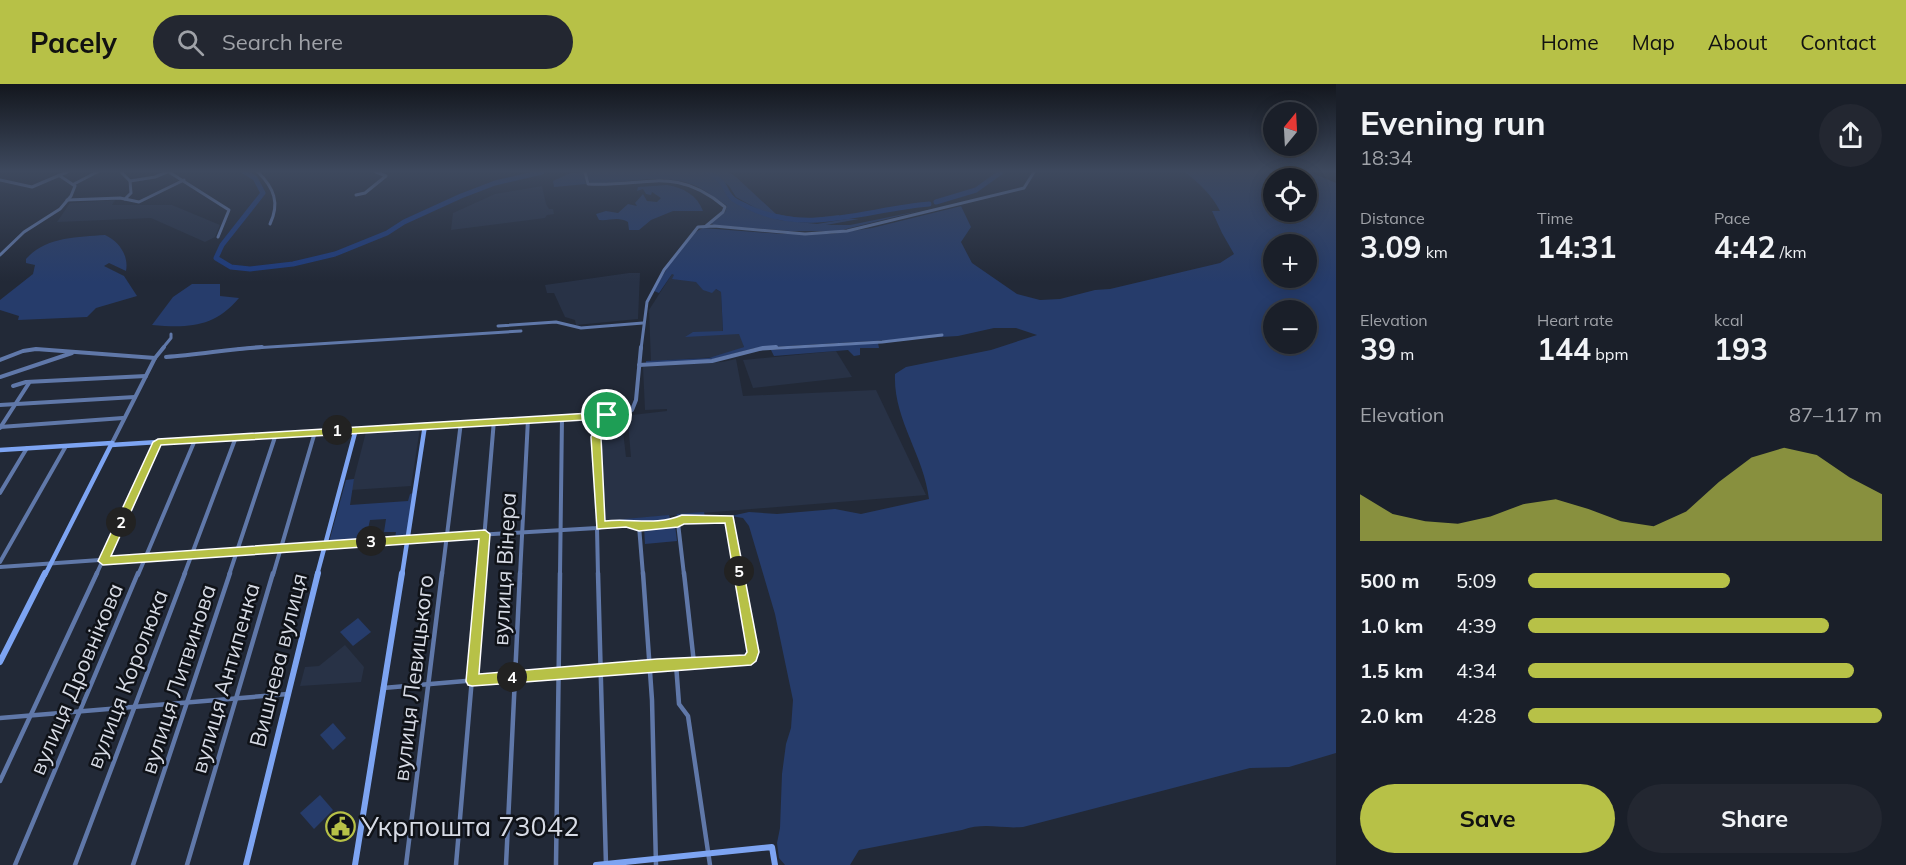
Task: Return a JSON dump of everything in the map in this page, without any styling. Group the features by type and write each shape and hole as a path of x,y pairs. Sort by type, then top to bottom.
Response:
{"street":[{"path":"0,255 24,232 50,218 59,208"},
{"path":"218,237 229,210 227,208"},
{"path":"270,224 276,208"},
{"path":"0,450 626,413 633,407 636,400 643,323 650,294 664,270 693,232 706,226 724,208"},
{"path":"706,226 806,234 847,231 940,208"},
{"path":"498,326 556,322 581,328 643,323"},
{"path":"166,357 206,355 235,349 521,331"},
{"path":"0,662 123,418 155,358 171,338 171,334"},
{"path":"639,365 712,361 763,348 882,342 942,335"},
{"path":"0,360 31,350 155,358"},
{"path":"0,377 73,352"},
{"path":"14,386 29,383 146,376"},
{"path":"0,427 29,383"},
{"path":"0,405 135,397"},
{"path":"606,864 596,437 607,415"},
{"path":"556,865 561,417"},
{"path":"0,427 123,418"},
{"name":"вулиця Вінера","path":"506,865 528,419"},
{"path":"456,865 495,420"},
{"name":"вулиця Левицького","path":"405,865 461,422"},
{"path":"355,865 382,688 409,539 425,425"},
{"name":"Вишнева вулиця","path":"246,865 325,544 356,429"},
{"name":"вулиця Антипенка","path":"187,865 315,431"},
{"name":"вулиця Литвинова","path":"133,865 276,434"},
{"name":"вулиця Королюка","path":"75,865 236,437"},
{"name":"вулиця Дровнікова","path":"15,865 195,440"},
{"path":"0,781 158,442"},
{"path":"0,562 66,446"},
{"path":"0,493 27,448"},
{"path":"0,567 325,544 446,538 626,523 639,526 729,518 753,655 744,662 602,669 382,688"},
{"path":"678,522 694,663"},
{"path":"639,526 650,666 656,863"},
{"path":"676,664 679,704 688,716 710,865"},
{"path":"0,718 288,694"},
{"path":"596,865 656,863 772,847 775,865"}],"shaded area":[{"path":"66,208 180,208 220,225 215,237 205,242 151,218 57,222"},
{"path":"463,208 549,208 553,209 554,214 547,215 545,218 451,230 453,213"},
{"path":"623,208 702,208 703,211 673,211 651,220 639,230 629,230 628,222 621,219 599,220 596,214 606,211 618,213"},
{"path":"726,208 746,208 779,220 817,224 859,219 826,225 850,225 919,211 838,231 790,231 711,223"},
{"path":"757,208 770,208 776,214 805,219 839,215 839,220 793,220"},
{"path":"951,208 962,208 971,227 961,242 972,263 1017,294 1040,300 1060,299 1095,290 1110,289 1220,263 1234,254 1212,211 1220,211 1219,208 1263,208 1263,222 1317,222 1317,208 1336,208 1336,753 1289,767 1250,768 1023,827 978,826 859,850 850,865 785,865 779,858 777,843 780,828 782,774 786,744 791,728 793,700 775,614 749,526 743,518 731,516 749,512 777,514 835,509 861,514 929,499 921,467 899,406 895,374 906,367 991,350 1037,335 1016,328 994,328 958,336 755,348 709,360 646,363 646,361 709,358 744,347 739,334 685,337 693,332 723,331 721,292 716,289 712,293 703,290 696,282 672,279 674,275 672,274 659,293 654,291 669,265 689,238 703,228 782,234 831,234 872,228"},
{"path":"105,235 115,241 122,250 127,265 126,271 109,263 104,266 124,276 137,296 96,308 87,317 18,320 19,316 0,310 0,300 33,274 35,265 26,263 26,259 42,246 84,236"},
{"path":"640,273 638,319 576,325 575,320 565,317 554,293 547,293 545,285"},
{"path":"672,274 701,281 721,292 723,334 740,334 744,347 717,357 651,361 649,310"},
{"path":"192,284 220,284 220,296 239,298 230,308 210,321 188,326 152,325 173,297"},
{"path":"878,343 879,348 860,348 860,355 854,356 848,350 774,356 771,350"},
{"path":"836,351 852,377 753,388 743,360"},
{"path":"736,359 743,396 876,390 926,495 602,521 598,433 623,431 626,457 631,457 628,422 632,420 632,415 667,411 667,409 645,410 643,367"},
{"path":"420,428 411,486 351,490 366,432"},
{"path":"354,479 350,505 408,501 410,494 413,493 406,537 395,538 396,532 384,532 386,519 370,520 367,533 369,540 329,542 346,480"},
{"path":"704,512 705,517 642,526 631,521 605,524 602,521 669,515 670,518 676,517 677,514"},
{"path":"675,525 677,541 645,544 644,527"},
{"path":"358,618 371,632 353,646 340,632"},
{"path":"345,645 364,667 361,682 300,686 305,667 319,666"},
{"path":"333,723 346,738 333,750 320,735"},
{"path":"320,795 333,810 314,829 300,813"}],"waterway":[{"path":"251,208 222,245 216,258 231,267 250,269 293,264 335,254 387,233 404,222 434,208"},
{"path":"752,208 770,215 815,220 897,208"}],"place":[{"name":"Укрпошта 73042","path":"340,827"}],"route":[{"path":"607,415 606,422 597,431 596,437 600,526 626,523 639,526 678,523 680,520 725,518 731,520 753,652 752,657 747,661 657,665 472,681 485,534 470,537 368,541 103,561 158,442 607,415"}]}
